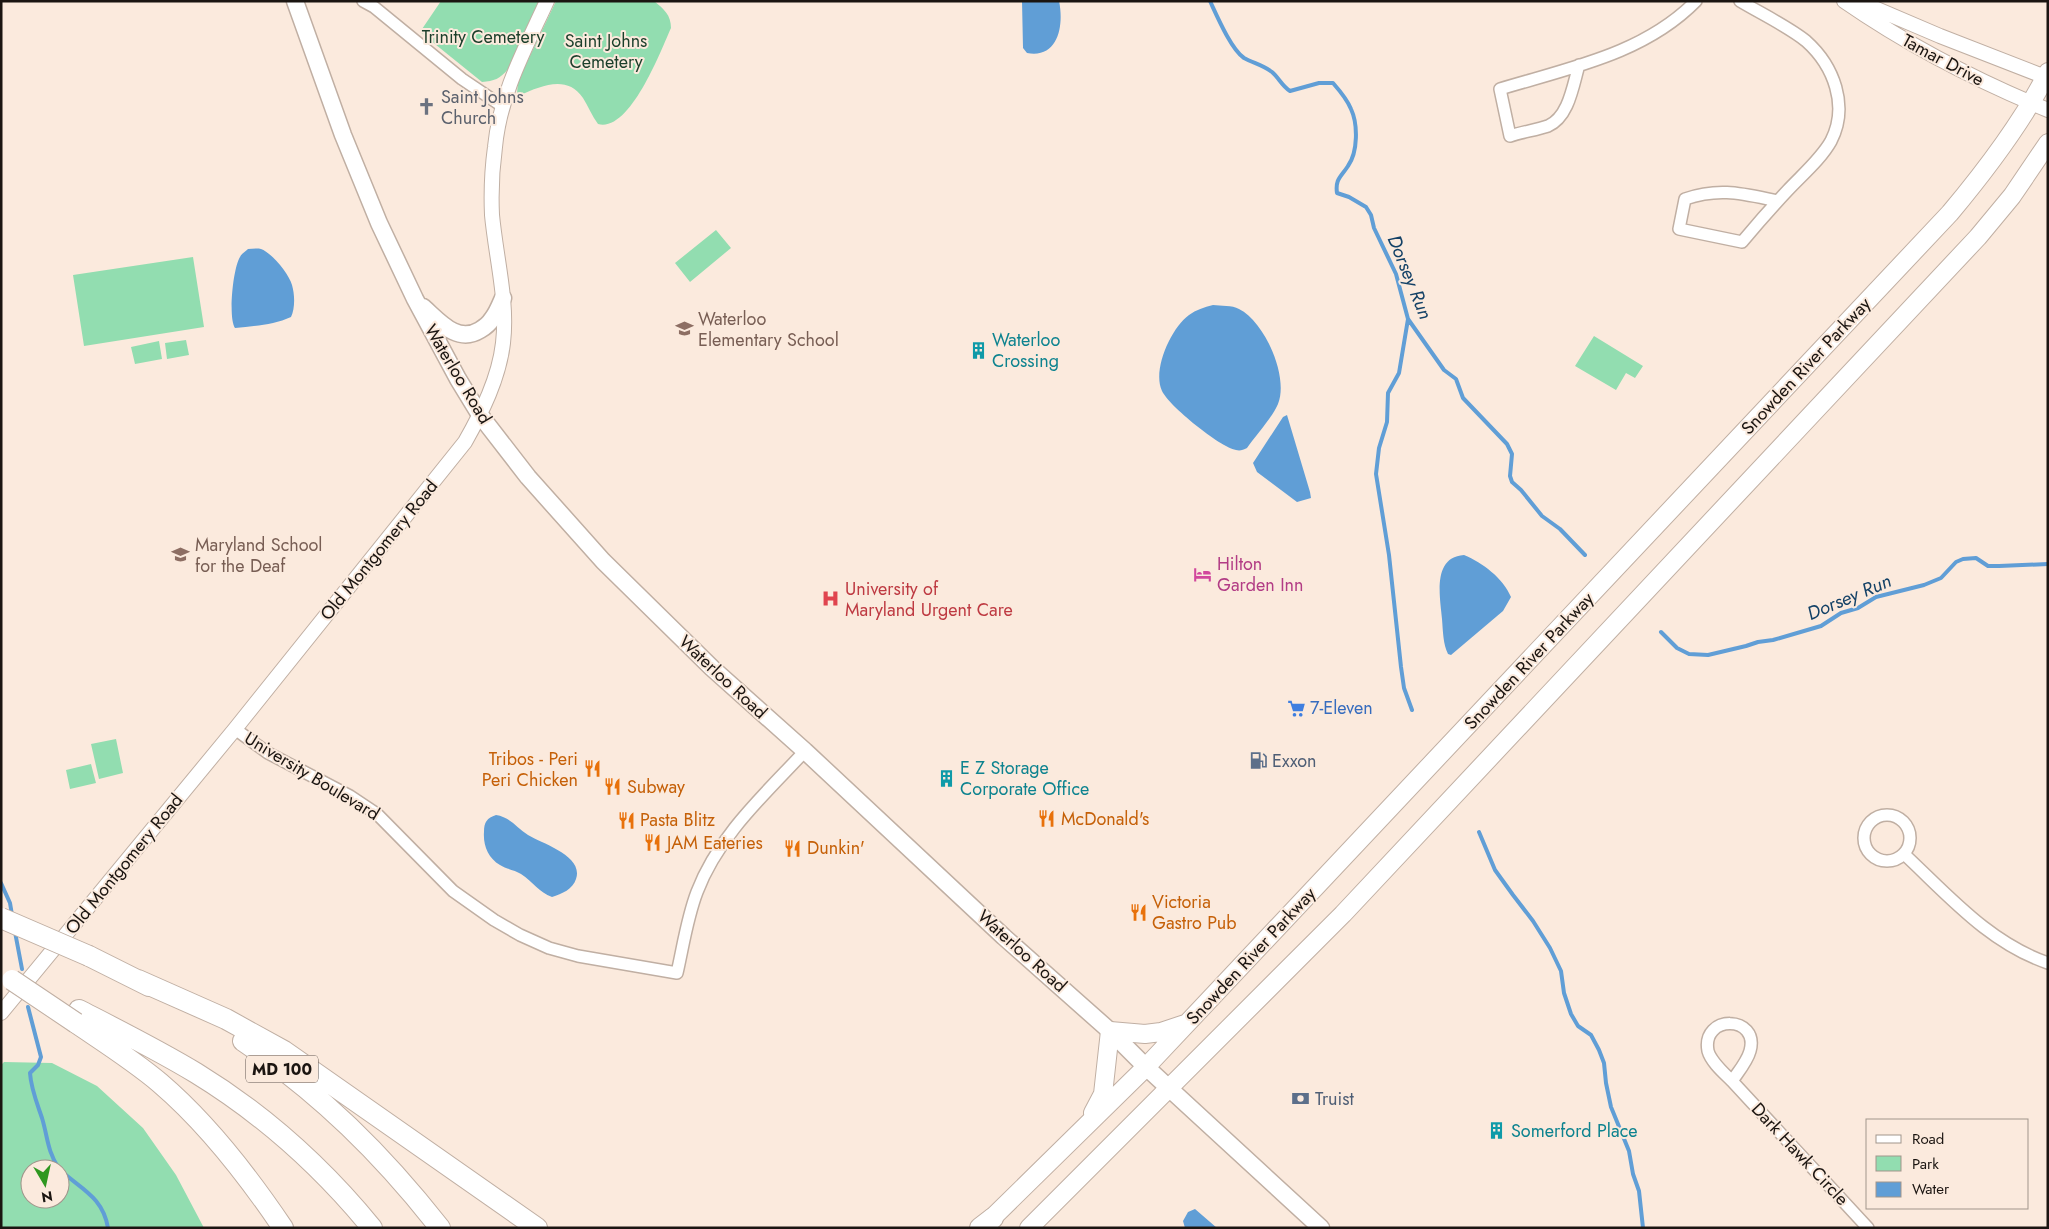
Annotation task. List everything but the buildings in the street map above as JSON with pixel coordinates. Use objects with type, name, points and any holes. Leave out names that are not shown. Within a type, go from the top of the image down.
[{"type":"highway","name":"MD 100","points":[[1,918],[89,956],[138,980],[222,1028],[277,1065],[325,1103],[372,1148],[440,1228]]},
{"type":"highway","points":[[6,978],[78,1017],[160,1082],[196,1116],[234,1160],[283,1228]]},
{"type":"highway","points":[[138,980],[226,1019],[284,1051],[537,1228]]},
{"type":"highway","name":"MD 100","points":[[78,1017],[148,1045],[197,1073],[247,1108],[290,1143],[334,1184],[372,1228]]},
{"type":"main road","name":"Waterloo Road","points":[[295,1],[379,223],[415,299],[458,379],[480,415],[528,476],[603,561],[712,668],[1110,1031],[1146,1067],[1321,1228]]},
{"type":"main road","name":"Snowden River Parkway","points":[[985,1224],[1146,1067],[1950,214],[1985,171],[2047,76]]},
{"type":"main road","name":"Snowden River Parkway","points":[[1029,1228],[1343,914],[1978,237],[2012,196],[2048,143]]},
{"type":"main road","points":[[415,299],[446,328],[462,335],[471,334],[485,327],[492,320],[503,298]]},
{"type":"main road","points":[[1087,1125],[1104,1094],[1110,1031],[1145,1034],[1162,1032],[1188,1023]]},
{"type":"street","points":[[363,1],[374,7],[462,79],[502,106]]},
{"type":"street","name":"Old Montgomery Road","points":[[1,1013],[235,729],[465,442],[480,415],[493,382],[503,346],[505,322],[492,214],[495,146],[502,106],[510,81],[547,1]]},
{"type":"street","points":[[1579,65],[1565,110],[1558,119],[1549,125],[1510,136],[1500,89],[1629,48],[1646,40],[1681,17],[1696,1]]},
{"type":"street","points":[[1740,1],[1804,39],[1819,53],[1828,65],[1834,80],[1838,98],[1836,127],[1824,151],[1742,242],[1679,229],[1685,199],[1699,194],[1731,191],[1778,201]]},
{"type":"street","name":"Tamar Drive","points":[[1844,1],[1928,54],[1979,81],[2048,110]]},
{"type":"street","name":"Tamar Drive","points":[[1858,1],[1940,36],[2047,76]]},
{"type":"street","name":"University Boulevard","points":[[235,729],[268,753],[350,796],[378,814],[453,891],[494,920],[549,948],[578,956],[677,974],[690,911],[696,892],[723,842],[805,751]]},
{"type":"street","points":[[1884,815],[1894,816],[1903,821],[1908,829],[1910,838],[1904,854],[1890,861],[1880,860],[1873,856],[1866,846],[1864,837],[1867,827],[1873,820],[1884,815]]},
{"type":"street","points":[[1904,854],[1996,938],[2017,950],[2048,963]]},
{"type":"street","name":"Dark Hawk Circle","points":[[1732,1081],[1750,1051],[1750,1042],[1744,1027],[1735,1023],[1725,1023],[1717,1027],[1711,1034],[1708,1043],[1711,1058],[1732,1081],[1868,1228]]},
{"type":"green space","name":"Trinity Cemetery","points":[[441,1],[540,1],[508,69],[496,79],[482,82],[420,32]]},
{"type":"green space","name":"Saint Johns Cemetery","points":[[556,1],[654,1],[668,16],[671,28],[643,88],[622,116],[610,123],[598,124],[583,98],[569,86],[553,84],[536,88],[520,95],[517,94],[518,81]]},
{"type":"green space","points":[[716,230],[731,248],[690,282],[675,263]]},
{"type":"green space","points":[[193,257],[204,327],[84,346],[73,275]]},
{"type":"green space","points":[[1594,336],[1643,366],[1635,378],[1626,373],[1616,390],[1575,366]]},
{"type":"green space","points":[[186,340],[189,355],[167,359],[165,343]]},
{"type":"green space","points":[[159,341],[162,359],[135,364],[131,347]]},
{"type":"green space","points":[[116,739],[123,773],[99,779],[91,744]]},
{"type":"green space","points":[[91,764],[96,783],[70,789],[66,770]]},
{"type":"green space","points":[[4,1062],[52,1063],[97,1086],[143,1128],[176,1175],[204,1228],[1,1228],[1,1065]]},
{"type":"water","points":[[1022,1],[1059,1],[1060,29],[1053,45],[1046,51],[1027,53],[1023,48]]},
{"type":"water","points":[[248,249],[265,251],[275,259],[287,275],[292,285],[294,297],[291,317],[257,326],[235,328],[232,314],[233,282],[237,263],[242,254]]},
{"type":"water","points":[[1213,305],[1230,306],[1239,309],[1258,326],[1272,351],[1280,380],[1281,393],[1278,404],[1268,421],[1247,448],[1242,450],[1236,450],[1219,442],[1196,425],[1167,398],[1162,391],[1160,382],[1161,361],[1176,329],[1192,313]]},
{"type":"water","points":[[1287,415],[1311,498],[1297,502],[1257,472],[1253,463],[1283,417]]},
{"type":"water","points":[[1464,555],[1478,562],[1498,577],[1511,597],[1503,611],[1451,655],[1446,650],[1444,637],[1440,580],[1442,570],[1447,563],[1454,557]]},
{"type":"water","points":[[496,815],[505,818],[528,835],[568,857],[577,871],[575,883],[563,893],[552,897],[521,874],[502,866],[492,859],[485,846],[484,829],[488,819]]},
{"type":"water","points":[[1195,1209],[1217,1228],[1185,1228],[1183,1221],[1188,1212]]},
{"type":"waterway","name":"Dorsey Run","points":[[1210,1],[1229,40],[1244,58],[1272,72],[1290,91],[1319,83],[1333,83],[1345,98],[1355,122],[1356,138],[1354,153],[1338,181],[1337,193],[1349,197],[1366,207],[1371,215],[1374,228],[1396,274],[1408,319],[1444,370],[1456,379],[1463,398],[1507,444],[1512,454],[1510,476],[1512,482],[1542,516],[1560,529],[1585,555]]},
{"type":"waterway","points":[[1408,319],[1399,373],[1388,393],[1387,422],[1379,448],[1376,474],[1389,555],[1404,688],[1412,710]]},
{"type":"waterway","name":"Dorsey Run","points":[[1661,632],[1677,648],[1689,654],[1708,655],[1773,640],[1821,626],[1841,613],[1858,608],[1876,597],[1924,585],[1941,578],[1956,562],[1963,559],[1976,558],[1988,566],[2048,564]]},
{"type":"waterway","points":[[1479,832],[1495,870],[1533,921],[1550,948],[1561,971],[1564,993],[1571,1014],[1578,1026],[1591,1035],[1599,1050],[1604,1063],[1611,1107],[1629,1151],[1633,1174],[1639,1191],[1643,1228]]},
{"type":"waterway","points":[[1,883],[10,903],[12,915]]},
{"type":"waterway","points":[[15,932],[22,969]]},
{"type":"waterway","points":[[28,1007],[41,1057],[38,1065],[30,1073],[32,1085],[54,1159]]},
{"type":"waterway","points":[[70,1178],[96,1201],[105,1217],[108,1228]]},
{"type":"place","name":"Saint Johns Church","points":[[427,107]]},
{"type":"place","name":"Waterloo Elementary School","points":[[684,329]]},
{"type":"place","name":"Waterloo Crossing","points":[[978,350]]},
{"type":"place","name":"Maryland School for the Deaf","points":[[181,555]]},
{"type":"place","name":"Hilton Garden Inn","points":[[1203,574]]},
{"type":"place","name":"University of Maryland Urgent Care","points":[[831,599]]},
{"type":"place","name":"7-Eleven","points":[[1296,708]]},
{"type":"place","name":"Exxon","points":[[1258,761]]},
{"type":"place","name":"Tribos - Peri Peri Chicken","points":[[592,769]]},
{"type":"place","name":"E Z Storage Corporate Office","points":[[946,778]]},
{"type":"place","name":"Subway","points":[[613,787]]},
{"type":"place","name":"McDonald's","points":[[1047,819]]},
{"type":"place","name":"Pasta Blitz","points":[[626,820]]},
{"type":"place","name":"JAM Eateries","points":[[653,843]]},
{"type":"place","name":"Dunkin'","points":[[793,848]]},
{"type":"place","name":"Victoria Gastro Pub","points":[[1138,912]]},
{"type":"place","name":"Truist","points":[[1301,1099]]},
{"type":"place","name":"Somerford Place","points":[[1497,1131]]}]
